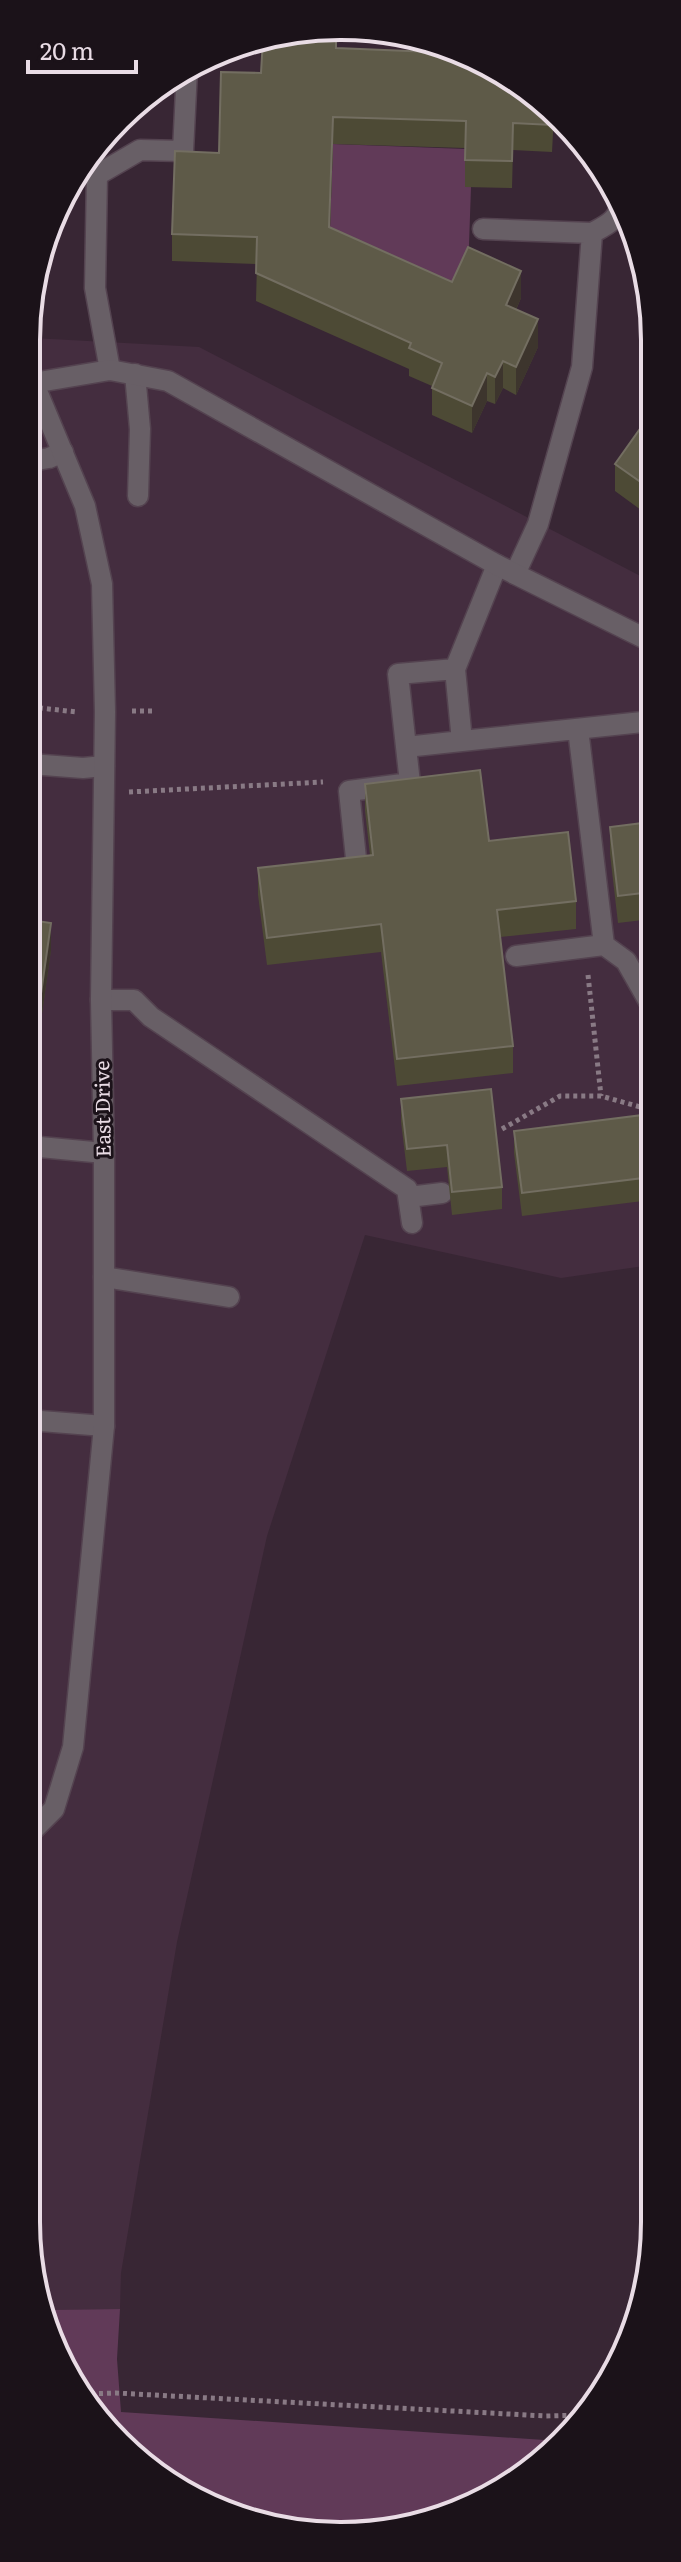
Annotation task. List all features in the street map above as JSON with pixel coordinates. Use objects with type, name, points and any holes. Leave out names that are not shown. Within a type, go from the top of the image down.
[{"type":"street","points":[[110,370],[95,288],[97,175],[140,150],[183,151],[186,82]]},
{"type":"street","points":[[483,229],[592,233],[612,223],[615,218]]},
{"type":"street","points":[[462,741],[455,669],[506,569],[538,524],[582,367],[592,233]]},
{"type":"street","points":[[40,380],[110,370],[168,381],[506,569],[641,636]]},
{"type":"street","points":[[135,374],[140,429],[138,496]]},
{"type":"street","name":"East Drive","points":[[40,399],[85,506],[102,584],[105,712],[101,1000],[104,1426],[73,1747],[54,1809],[40,1823]]},
{"type":"street","points":[[40,458],[63,452]]},
{"type":"street","points":[[357,868],[349,791],[410,783],[398,674],[455,669]]},
{"type":"street","points":[[406,747],[641,722]]},
{"type":"street","points":[[578,729],[594,946]]},
{"type":"street","points":[[40,765],[83,768],[104,766]]},
{"type":"street","points":[[516,956],[594,946],[626,961],[641,987]]},
{"type":"street","points":[[101,1000],[134,1000],[151,1017],[407,1189],[412,1223]]},
{"type":"street","points":[[40,1147],[104,1153]]},
{"type":"street","points":[[409,1197],[442,1193]]},
{"type":"street","points":[[104,1277],[229,1297]]},
{"type":"street","points":[[40,1421],[104,1426]]},
{"type":"path","points":[[40,708],[72,713],[105,712]]},
{"type":"path","points":[[124,792],[340,781],[349,791]]},
{"type":"path","points":[[594,946],[601,1096]]},
{"type":"path","points":[[502,1129],[560,1096],[601,1096],[641,1107]]},
{"type":"path","points":[[95,2394],[570,2415]]},
{"type":"shaded area","points":[[333,144],[466,149],[465,186],[471,187],[468,274],[452,309],[329,254]]},
{"type":"shaded area","points":[[40,338],[199,347],[641,576],[641,1266],[561,1278],[365,1235],[267,1536],[177,1942],[121,2273],[120,2309],[53,2310],[43,2261],[40,2222]]},
{"type":"shaded area","points":[[120,2309],[117,2359],[121,2412],[546,2440],[491,2482],[418,2512],[340,2522],[263,2512],[190,2482],[128,2434],[80,2372],[53,2310]]},
{"type":"building","points":[[336,40],[336,48],[423,52],[491,80],[550,125],[513,123],[512,161],[465,160],[466,121],[333,117],[329,227],[452,282],[468,247],[521,271],[506,305],[538,319],[516,367],[503,361],[495,377],[487,373],[472,406],[432,388],[442,363],[409,348],[411,343],[256,273],[257,237],[172,234],[175,151],[219,153],[221,72],[261,73],[262,50],[301,43]]},
{"type":"building","points":[[641,427],[641,482],[615,464]]},
{"type":"building","points":[[480,770],[489,841],[568,832],[576,901],[497,910],[513,1046],[397,1059],[381,924],[267,938],[258,868],[373,855],[365,784]]},
{"type":"building","points":[[641,823],[641,893],[618,896],[610,827]]},
{"type":"building","points":[[40,921],[51,923],[40,1001]]},
{"type":"building","points":[[491,1089],[502,1187],[452,1192],[447,1145],[407,1149],[401,1099]]},
{"type":"building","points":[[641,1115],[641,1178],[522,1193],[514,1131]]}]
